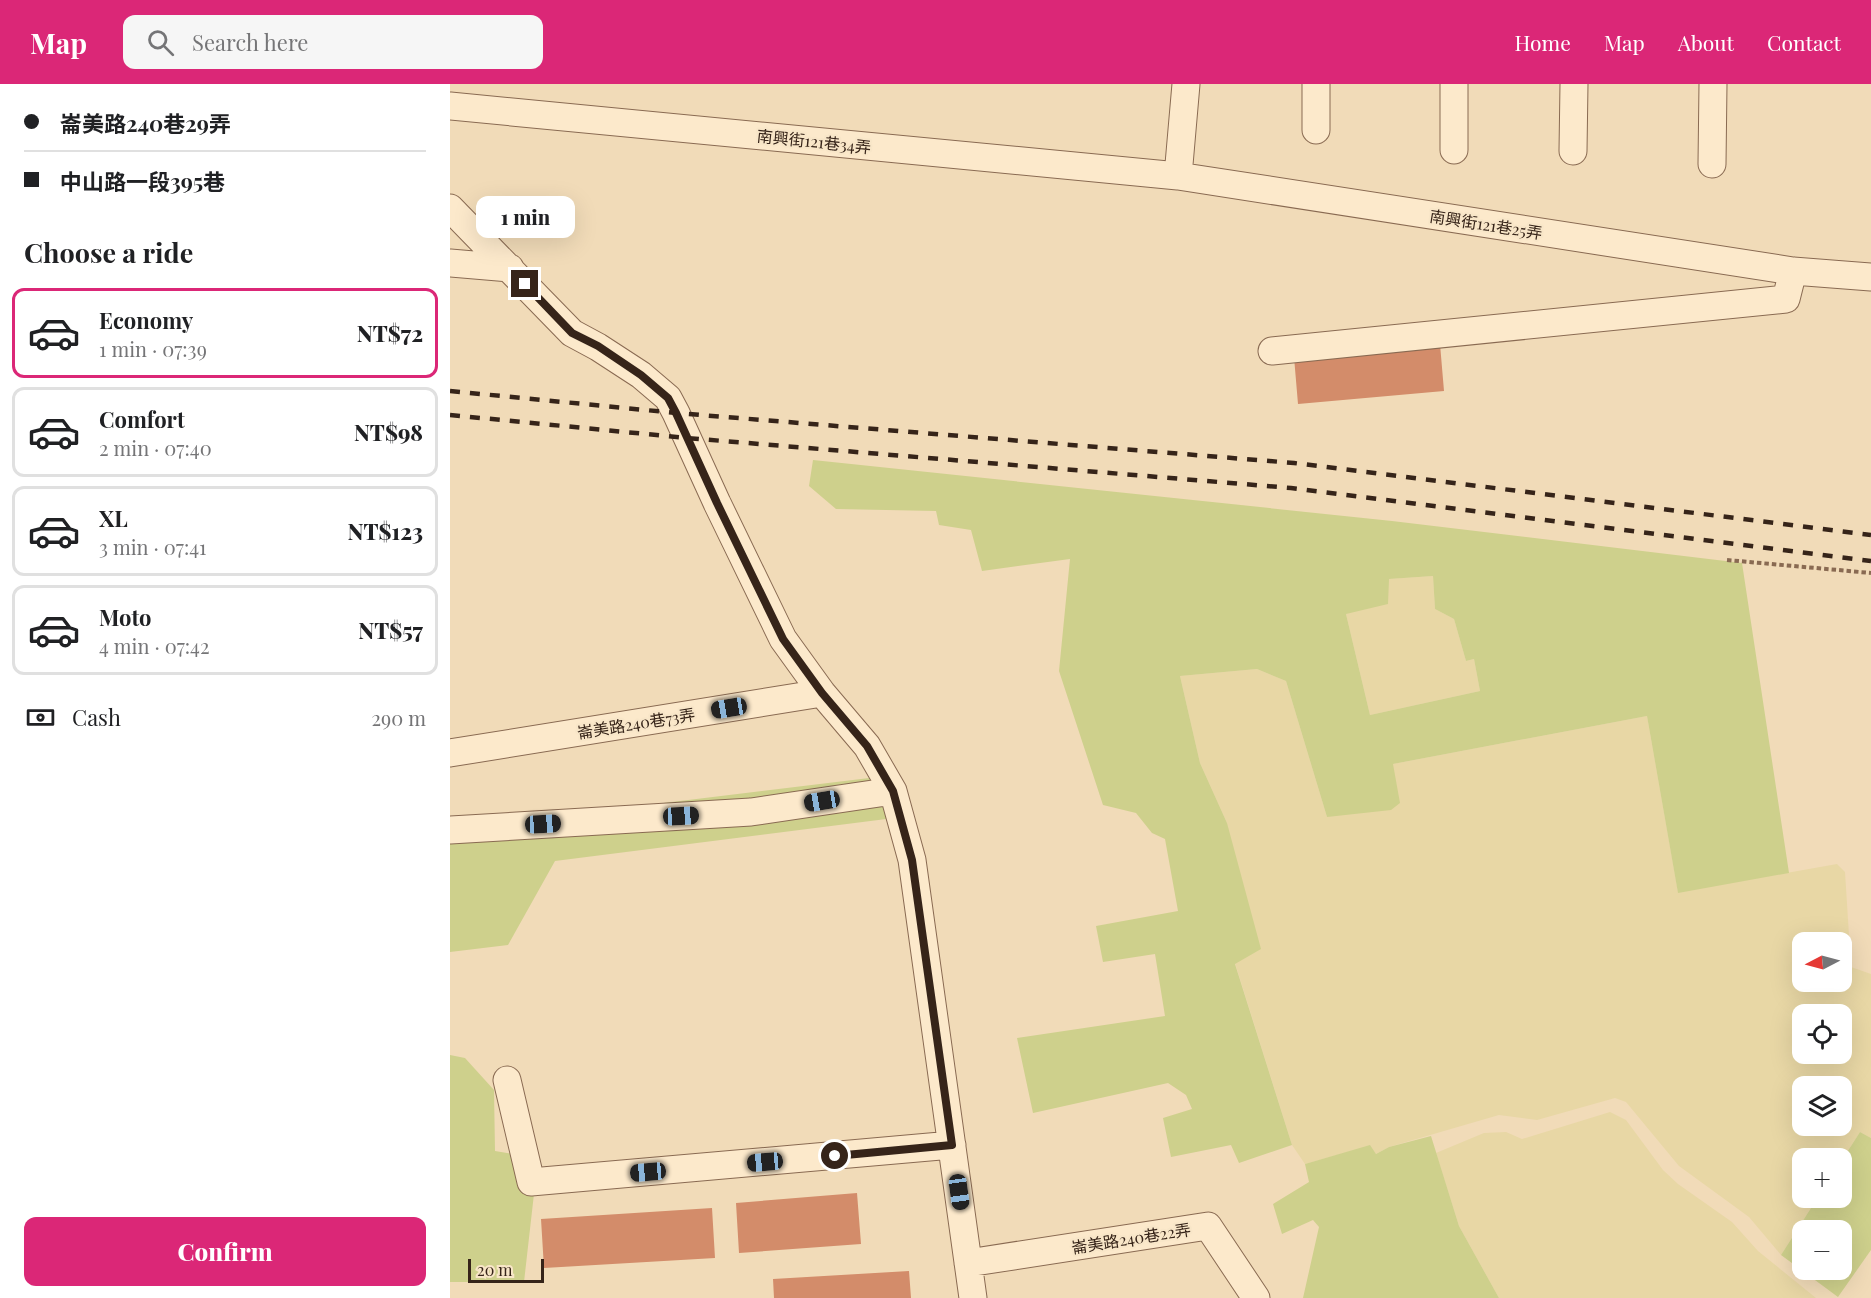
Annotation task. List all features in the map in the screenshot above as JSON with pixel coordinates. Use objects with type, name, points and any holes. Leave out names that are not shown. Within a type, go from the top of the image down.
[{"type":"street","points":[[1178,176],[1186,84]]},
{"type":"street","points":[[1316,84],[1316,130]]},
{"type":"street","points":[[1454,84],[1454,150]]},
{"type":"street","points":[[1573,151],[1574,84]]},
{"type":"street","points":[[1712,164],[1713,84]]},
{"type":"street","name":"南興街121巷34弄","points":[[450,106],[1178,176]]},
{"type":"street","name":"南興街121巷25弄","points":[[1178,176],[1793,271],[1871,277]]},
{"type":"street","points":[[450,208],[572,333],[598,346],[641,375],[668,398],[783,639],[822,693],[867,746],[893,791],[912,860],[973,1298]]},
{"type":"street","points":[[450,263],[510,268]]},
{"type":"street","points":[[1272,351],[1786,299],[1793,271]]},
{"type":"street","name":"崙美路240巷73弄","points":[[450,753],[822,693]]},
{"type":"street","points":[[450,830],[751,812],[893,791]]},
{"type":"street","points":[[507,1080],[531,1182],[952,1145]]},
{"type":"street","name":"崙美路240巷22弄","points":[[968,1263],[1208,1226],[1256,1298]]},
{"type":"path","points":[[1726,560],[1871,573]]},
{"type":"shaded area","points":[[1433,576],[1435,609],[1454,619],[1466,661],[1474,659],[1480,691],[1370,715],[1346,614],[1389,579]]},
{"type":"shaded area","points":[[1257,669],[1286,681],[1327,817],[1393,764],[1647,716],[1678,892],[1837,864],[1845,872],[1849,932],[1792,932],[1792,992],[1852,992],[1852,967],[1871,974],[1871,1138],[1860,1132],[1850,1148],[1792,1148],[1792,1208],[1811,1208],[1803,1220],[1792,1220],[1792,1238],[1781,1255],[1749,1217],[1679,1166],[1626,1102],[1615,1098],[1537,1120],[1499,1115],[1389,1147],[1376,1154],[1369,1146],[1305,1164],[1292,1145],[1235,963],[1227,823],[1200,763],[1180,676]]},
{"type":"shaded area","points":[[1610,1112],[1626,1120],[1663,1170],[1678,1184],[1732,1222],[1758,1251],[1816,1298],[1499,1298],[1459,1226],[1436,1153],[1484,1133],[1506,1132],[1522,1139]]},
{"type":"green space","points":[[813,460],[1392,521],[1742,563],[1789,873],[1678,893],[1647,716],[1393,764],[1400,803],[1391,810],[1327,817],[1286,681],[1257,669],[1180,676],[1200,763],[1227,823],[1261,949],[1235,964],[1292,1145],[1239,1163],[1231,1145],[1171,1157],[1163,1118],[1192,1109],[1186,1095],[1168,1083],[1033,1113],[1017,1038],[1165,1016],[1155,954],[1103,962],[1096,926],[1178,911],[1165,839],[1152,833],[1136,813],[1103,805],[1059,671],[1070,559],[982,571],[971,530],[939,525],[936,511],[836,509],[809,486]],"holes":[[[1433,576],[1435,609],[1454,619],[1466,661],[1474,659],[1480,691],[1370,715],[1346,614],[1388,604],[1389,579]]]},
{"type":"green space","points":[[894,775],[902,817],[555,861],[508,945],[450,952],[450,829]]},
{"type":"green space","points":[[450,1055],[465,1058],[494,1090],[495,1151],[526,1156],[535,1185],[524,1282],[450,1282]]},
{"type":"green space","points":[[1860,1132],[1871,1138],[1871,1250],[1852,1277],[1852,1220],[1803,1220],[1811,1208],[1852,1208],[1852,1148],[1850,1148]]},
{"type":"green space","points":[[1431,1136],[1459,1226],[1499,1298],[1303,1298],[1319,1227],[1313,1220],[1282,1234],[1273,1204],[1309,1182],[1305,1164],[1370,1145],[1376,1154],[1389,1147]]},
{"type":"green space","points":[[1792,1238],[1792,1263],[1781,1255]]},
{"type":"green space","points":[[1815,1280],[1850,1280],[1838,1297]]},
{"type":"building","points":[[1440,344],[1444,391],[1298,404],[1294,357]]},
{"type":"building","points":[[857,1193],[861,1244],[739,1253],[736,1203]]},
{"type":"building","points":[[712,1208],[715,1258],[544,1268],[541,1219]]},
{"type":"building","points":[[909,1271],[911,1298],[774,1298],[773,1279]]},
{"type":"railway","points":[[450,391],[676,413],[1294,463],[1871,535]]},
{"type":"railway","points":[[450,415],[687,438],[1291,488],[1871,561]]},
{"type":"route","points":[[525,284],[572,333],[598,346],[641,375],[668,398],[783,639],[822,693],[867,746],[893,791],[912,860],[952,1145],[835,1156]]}]
